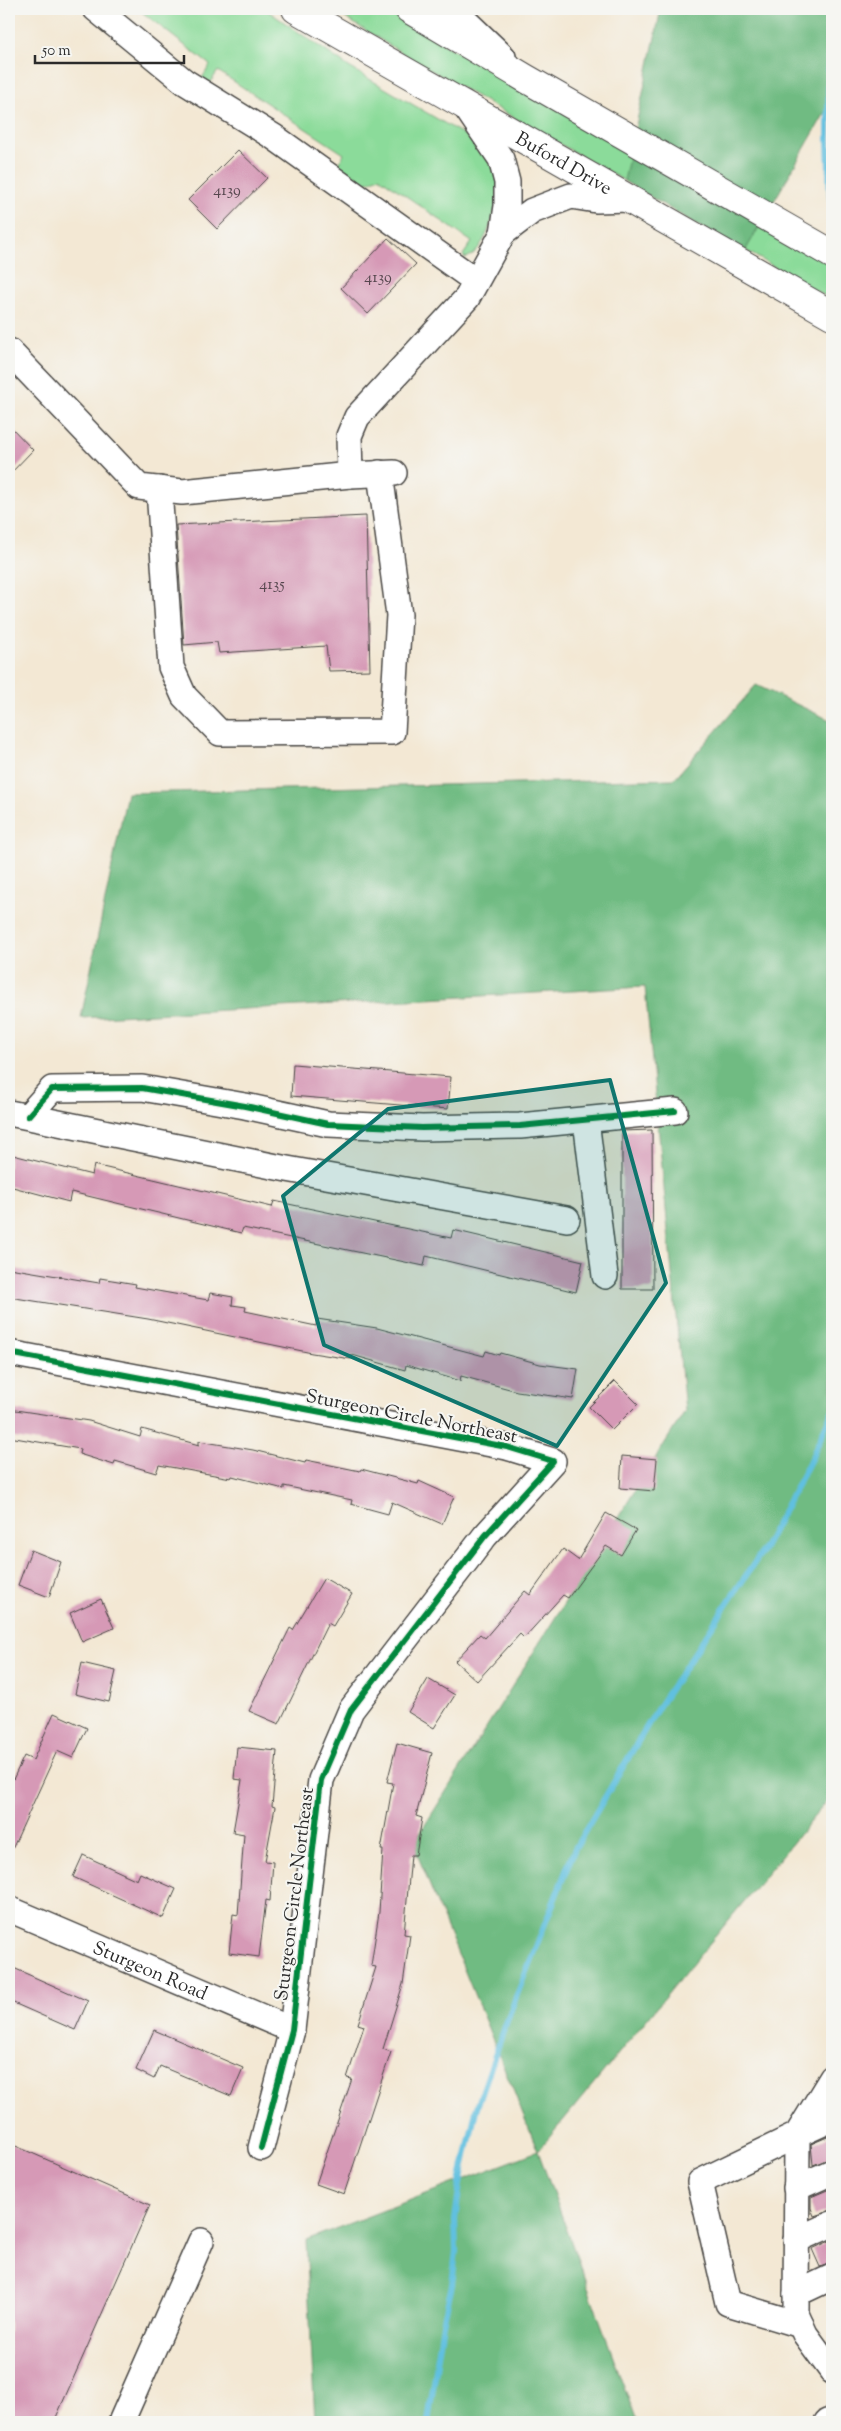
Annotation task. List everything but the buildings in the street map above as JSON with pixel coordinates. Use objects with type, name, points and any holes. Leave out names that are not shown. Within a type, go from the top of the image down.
[{"type":"highway","name":"Buford Drive","points":[[296,9],[357,46],[410,72],[629,200],[832,315]]},
{"type":"highway","points":[[409,9],[525,78],[832,254]]},
{"type":"street","points":[[96,9],[186,82],[274,137],[476,281]]},
{"type":"street","points":[[455,9],[525,78]]},
{"type":"street","points":[[350,475],[349,436],[357,417],[467,298],[503,232],[507,206],[507,182],[501,159],[463,103]]},
{"type":"street","points":[[503,232],[532,211],[571,196],[596,200],[629,200]]},
{"type":"street","points":[[9,352],[139,486],[182,492],[387,473],[399,614],[392,732],[220,733],[184,696],[171,667],[159,489]]},
{"type":"street","points":[[18,1114],[52,1089],[142,1088],[245,1106],[328,1124],[422,1128],[520,1126],[675,1110]]},
{"type":"street","points":[[18,1114],[287,1169],[567,1219]]},
{"type":"street","points":[[586,1120],[605,1276]]},
{"type":"street","name":"Sturgeon Circle Northeast","points":[[9,1353],[507,1447],[553,1461],[485,1536],[351,1710],[321,1780],[292,2030],[261,2148]]},
{"type":"street","name":"Sturgeon Road","points":[[9,1909],[292,2030]]},
{"type":"street","points":[[827,2364],[804,2334],[796,2314],[796,2188],[797,2135],[832,2078]]},
{"type":"street","points":[[800,2325],[728,2303],[700,2182],[832,2119]]},
{"type":"street","points":[[796,2188],[832,2172]]},
{"type":"street","points":[[796,2240],[832,2224]]},
{"type":"street","points":[[121,2422],[201,2241]]},
{"type":"street","points":[[796,2294],[832,2277]]},
{"type":"street","points":[[827,2422],[832,2420]]},
{"type":"highlighted area","points":[[610,1080],[666,1283],[557,1446],[324,1345],[283,1196],[388,1109]]},
{"type":"green space","points":[[138,9],[265,9],[349,67],[468,137],[487,157],[494,169],[498,182],[494,213],[490,226],[479,247],[472,255],[465,258],[463,255],[472,242],[379,177],[364,184],[338,173],[336,169],[344,154],[218,71],[209,84],[201,80],[210,65]]},
{"type":"green space","points":[[331,9],[385,9],[832,266],[832,300],[415,61]]},
{"type":"green space","points":[[661,9],[832,9],[832,101],[744,253],[624,181]]},
{"type":"green space","points":[[756,685],[832,721],[832,1795],[538,2151],[413,1844],[685,1411],[645,987],[81,1018],[127,793],[674,779]]},
{"type":"green space","points":[[538,2151],[637,2422],[315,2422],[306,2240]]},
{"type":"waterway","points":[[830,198],[828,139],[829,45],[832,29]]},
{"type":"waterway","points":[[428,2422],[443,2323],[452,2285],[456,2251],[455,2220],[460,2183],[476,2110],[509,2015],[575,1848],[659,1706],[763,1550],[812,1457],[832,1412]]},
{"type":"cycle path","points":[[28,1116],[52,1089],[142,1088],[245,1106],[328,1124],[422,1128],[520,1126],[675,1111]]},
{"type":"cycle path","points":[[9,1353],[507,1447],[553,1461],[485,1536],[351,1710],[321,1780],[292,2030],[261,2148]]}]
